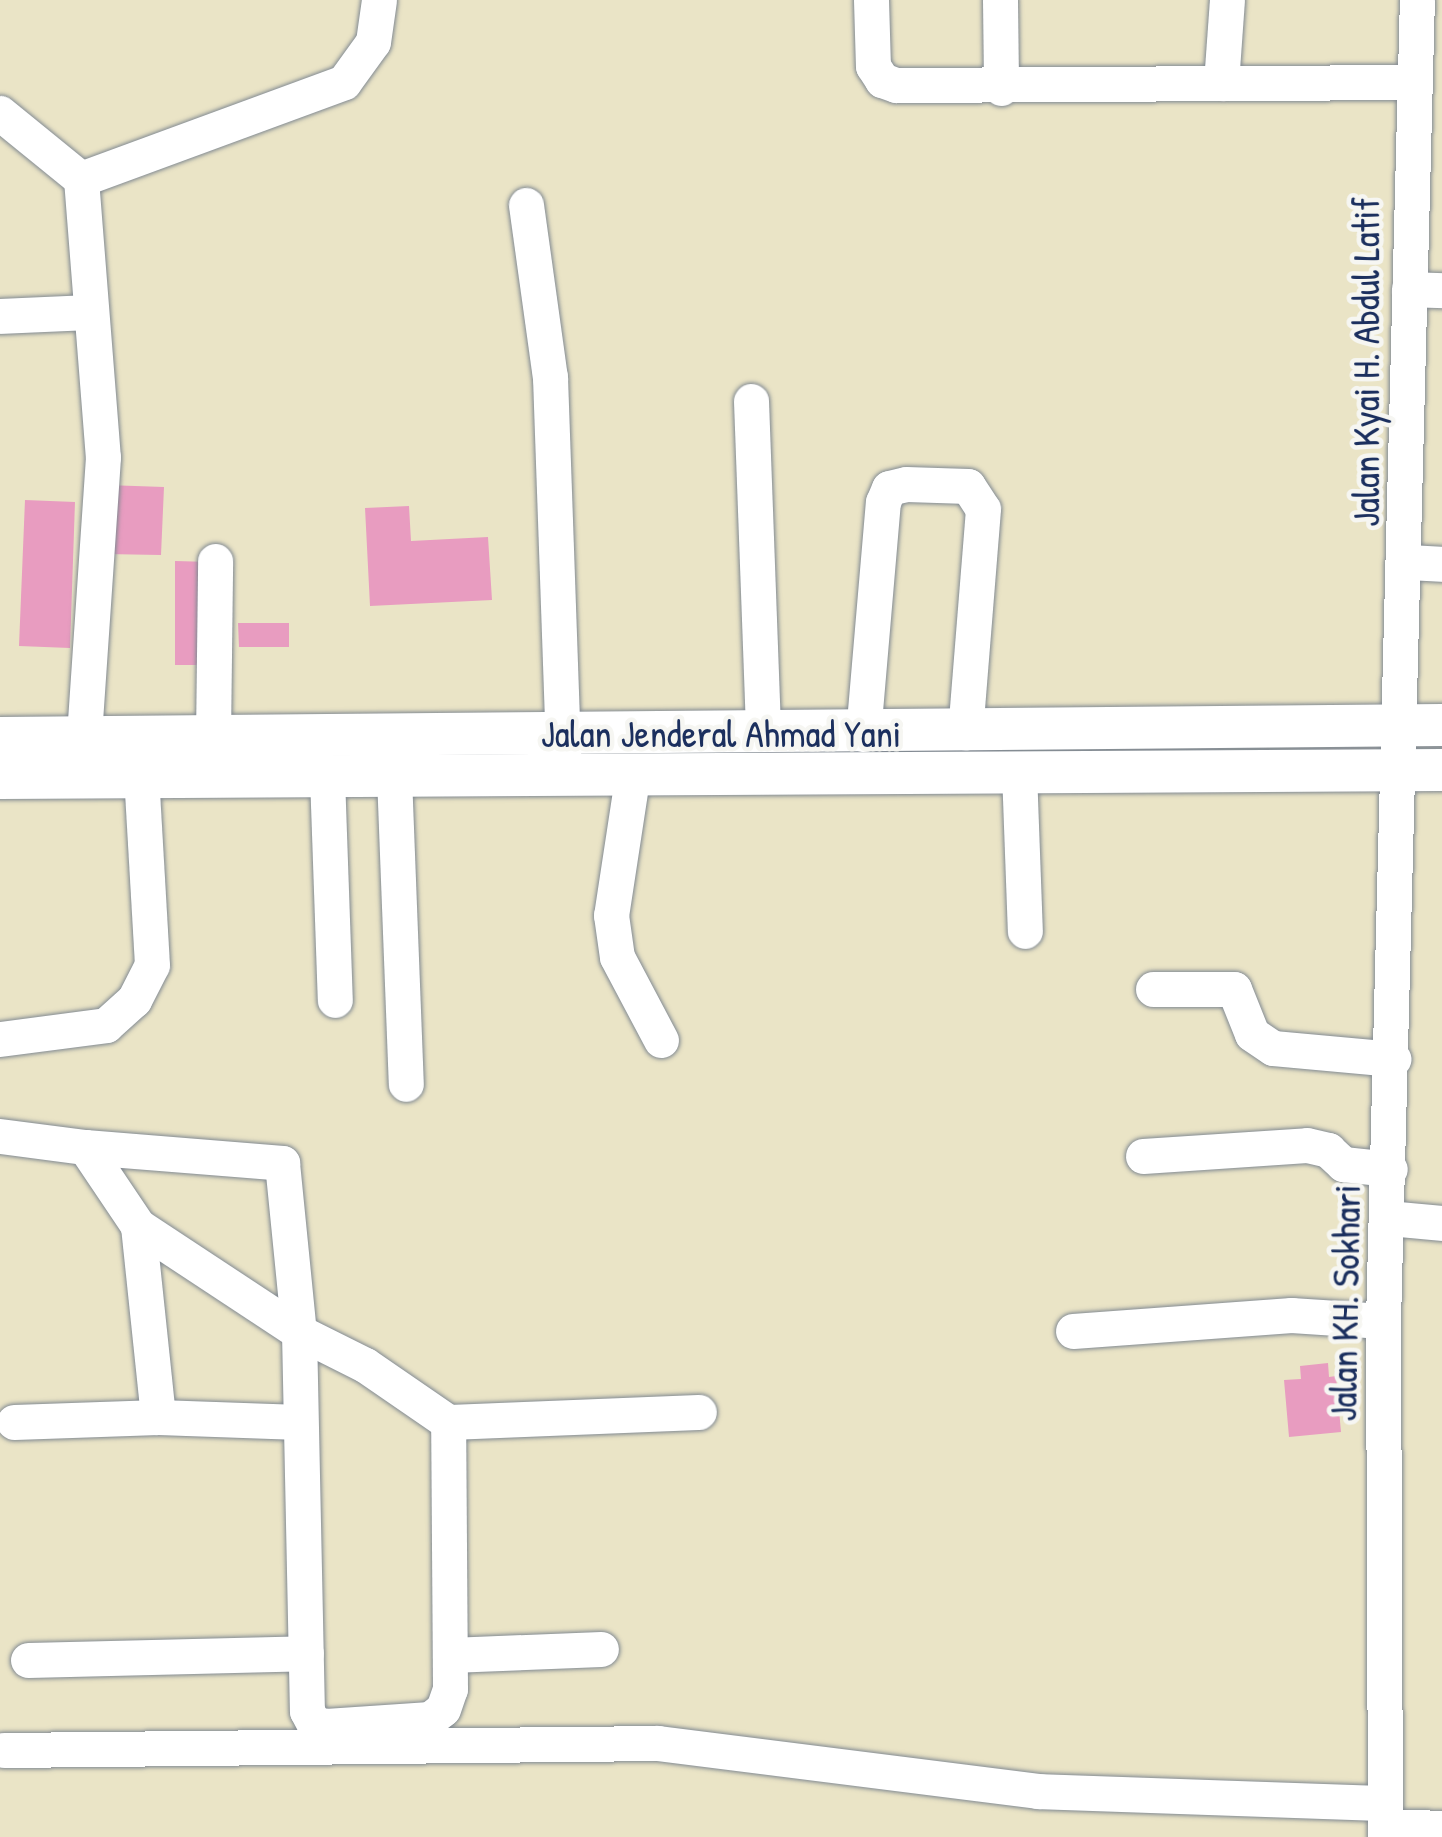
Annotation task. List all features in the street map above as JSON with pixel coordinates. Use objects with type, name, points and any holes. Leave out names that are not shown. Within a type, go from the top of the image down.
[{"type":"main road","name":"Jalan Jenderal Ahmad Yani","points":[[0,778],[394,776],[763,734],[1422,725]]},
{"type":"main road","name":"Jalan Jenderal Ahmad Yani","points":[[0,738],[213,737],[563,754],[633,772],[1422,770]]},
{"type":"street","points":[[81,179],[344,82],[373,42],[380,0]]},
{"type":"street","points":[[872,0],[873,66],[882,80],[1001,88],[1411,82]]},
{"type":"street","points":[[1000,0],[1001,88]]},
{"type":"street","points":[[1221,83],[1227,0]]},
{"type":"street","name":"Jalan Kyai H. Abdul Latif","points":[[1417,0],[1411,82],[1425,290],[1422,770]]},
{"type":"street","points":[[0,113],[81,179],[103,456],[84,738]]},
{"type":"street","points":[[526,205],[550,377],[563,754]]},
{"type":"street","points":[[0,316],[89,312]]},
{"type":"street","points":[[751,401],[763,734]]},
{"type":"street","points":[[863,734],[883,502],[889,488],[906,484],[968,486],[983,509],[965,732]]},
{"type":"street","points":[[213,737],[216,561]]},
{"type":"street","name":"Jalan KH. Sokhari","points":[[1385,1822],[1383,1322],[1393,1059],[1422,770]]},
{"type":"street","points":[[1018,771],[1025,931]]},
{"type":"street","points":[[633,772],[611,915],[617,957],[661,1040]]},
{"type":"street","points":[[327,776],[335,1000]]},
{"type":"street","points":[[394,776],[406,1084]]},
{"type":"street","points":[[0,1038],[106,1026],[134,1000],[152,965],[141,777]]},
{"type":"street","points":[[1153,988],[1234,989],[1244,1022],[1261,1045],[1393,1059]]},
{"type":"street","points":[[0,1136],[282,1163],[299,1332],[307,1712],[314,1724],[430,1719],[442,1710],[450,1689],[448,1422]]},
{"type":"street","points":[[1142,1156],[1307,1145],[1328,1150],[1343,1164],[1390,1169]]},
{"type":"street","points":[[85,1147],[138,1226],[299,1332],[365,1364],[448,1422],[699,1412]]},
{"type":"street","points":[[1388,1218],[1442,1223]]},
{"type":"street","points":[[138,1226],[158,1417]]},
{"type":"street","points":[[1073,1331],[1290,1315],[1383,1322]]},
{"type":"street","points":[[14,1422],[158,1417],[300,1422]]},
{"type":"street","points":[[450,1655],[601,1650]]},
{"type":"street","points":[[28,1660],[306,1653]]},
{"type":"street","points":[[1,1755],[658,1743],[946,1776],[1038,1791],[1442,1828]]},
{"type":"building","points":[[106,485],[164,487],[161,555],[104,554]]},
{"type":"building","points":[[25,500],[75,502],[70,648],[19,646]]},
{"type":"building","points":[[409,506],[411,541],[488,537],[492,600],[370,606],[365,508]]},
{"type":"building","points":[[175,561],[211,562],[211,665],[175,665]]},
{"type":"building","points":[[238,623],[289,623],[289,647],[239,647]]},
{"type":"building","points":[[1328,1363],[1329,1377],[1336,1376],[1341,1432],[1289,1437],[1284,1380],[1301,1379],[1300,1366]]}]
